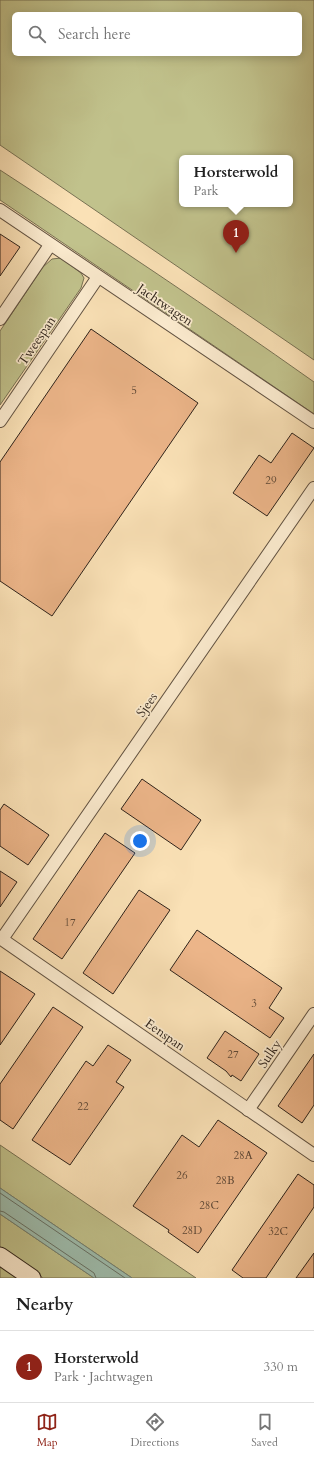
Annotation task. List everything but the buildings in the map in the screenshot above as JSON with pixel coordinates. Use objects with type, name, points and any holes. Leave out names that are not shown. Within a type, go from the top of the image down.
[{"type":"main road","points":[[0,1256],[32,1278]]},
{"type":"street","name":"Jachtwagen","points":[[0,210],[314,422]]},
{"type":"street","points":[[0,319],[50,245]]},
{"type":"street","name":"Tweespan","points":[[0,421],[98,277]]},
{"type":"street","name":"Sjees","points":[[1,938],[314,488]]},
{"type":"street","name":"Eenspan","points":[[1,938],[314,1155]]},
{"type":"street","name":"Sulky","points":[[248,1110],[314,1014]]},
{"type":"green space","points":[[0,0],[314,0],[314,360],[0,145]]},
{"type":"green space","points":[[0,170],[158,274],[314,382],[314,414],[0,200]]},
{"type":"green space","points":[[61,258],[81,273],[84,278],[81,288],[0,405],[0,331],[43,267],[52,259]]},
{"type":"green space","points":[[0,1145],[196,1278],[132,1278],[0,1188]]},
{"type":"green space","points":[[0,1214],[94,1278],[43,1278],[0,1249]]},
{"type":"green space","points":[[0,1265],[19,1278],[0,1278]]},
{"type":"water","points":[[0,1188],[132,1278],[94,1278],[0,1214]]},
{"type":"place","name":"Horsterwold","points":[[236,253]]}]
